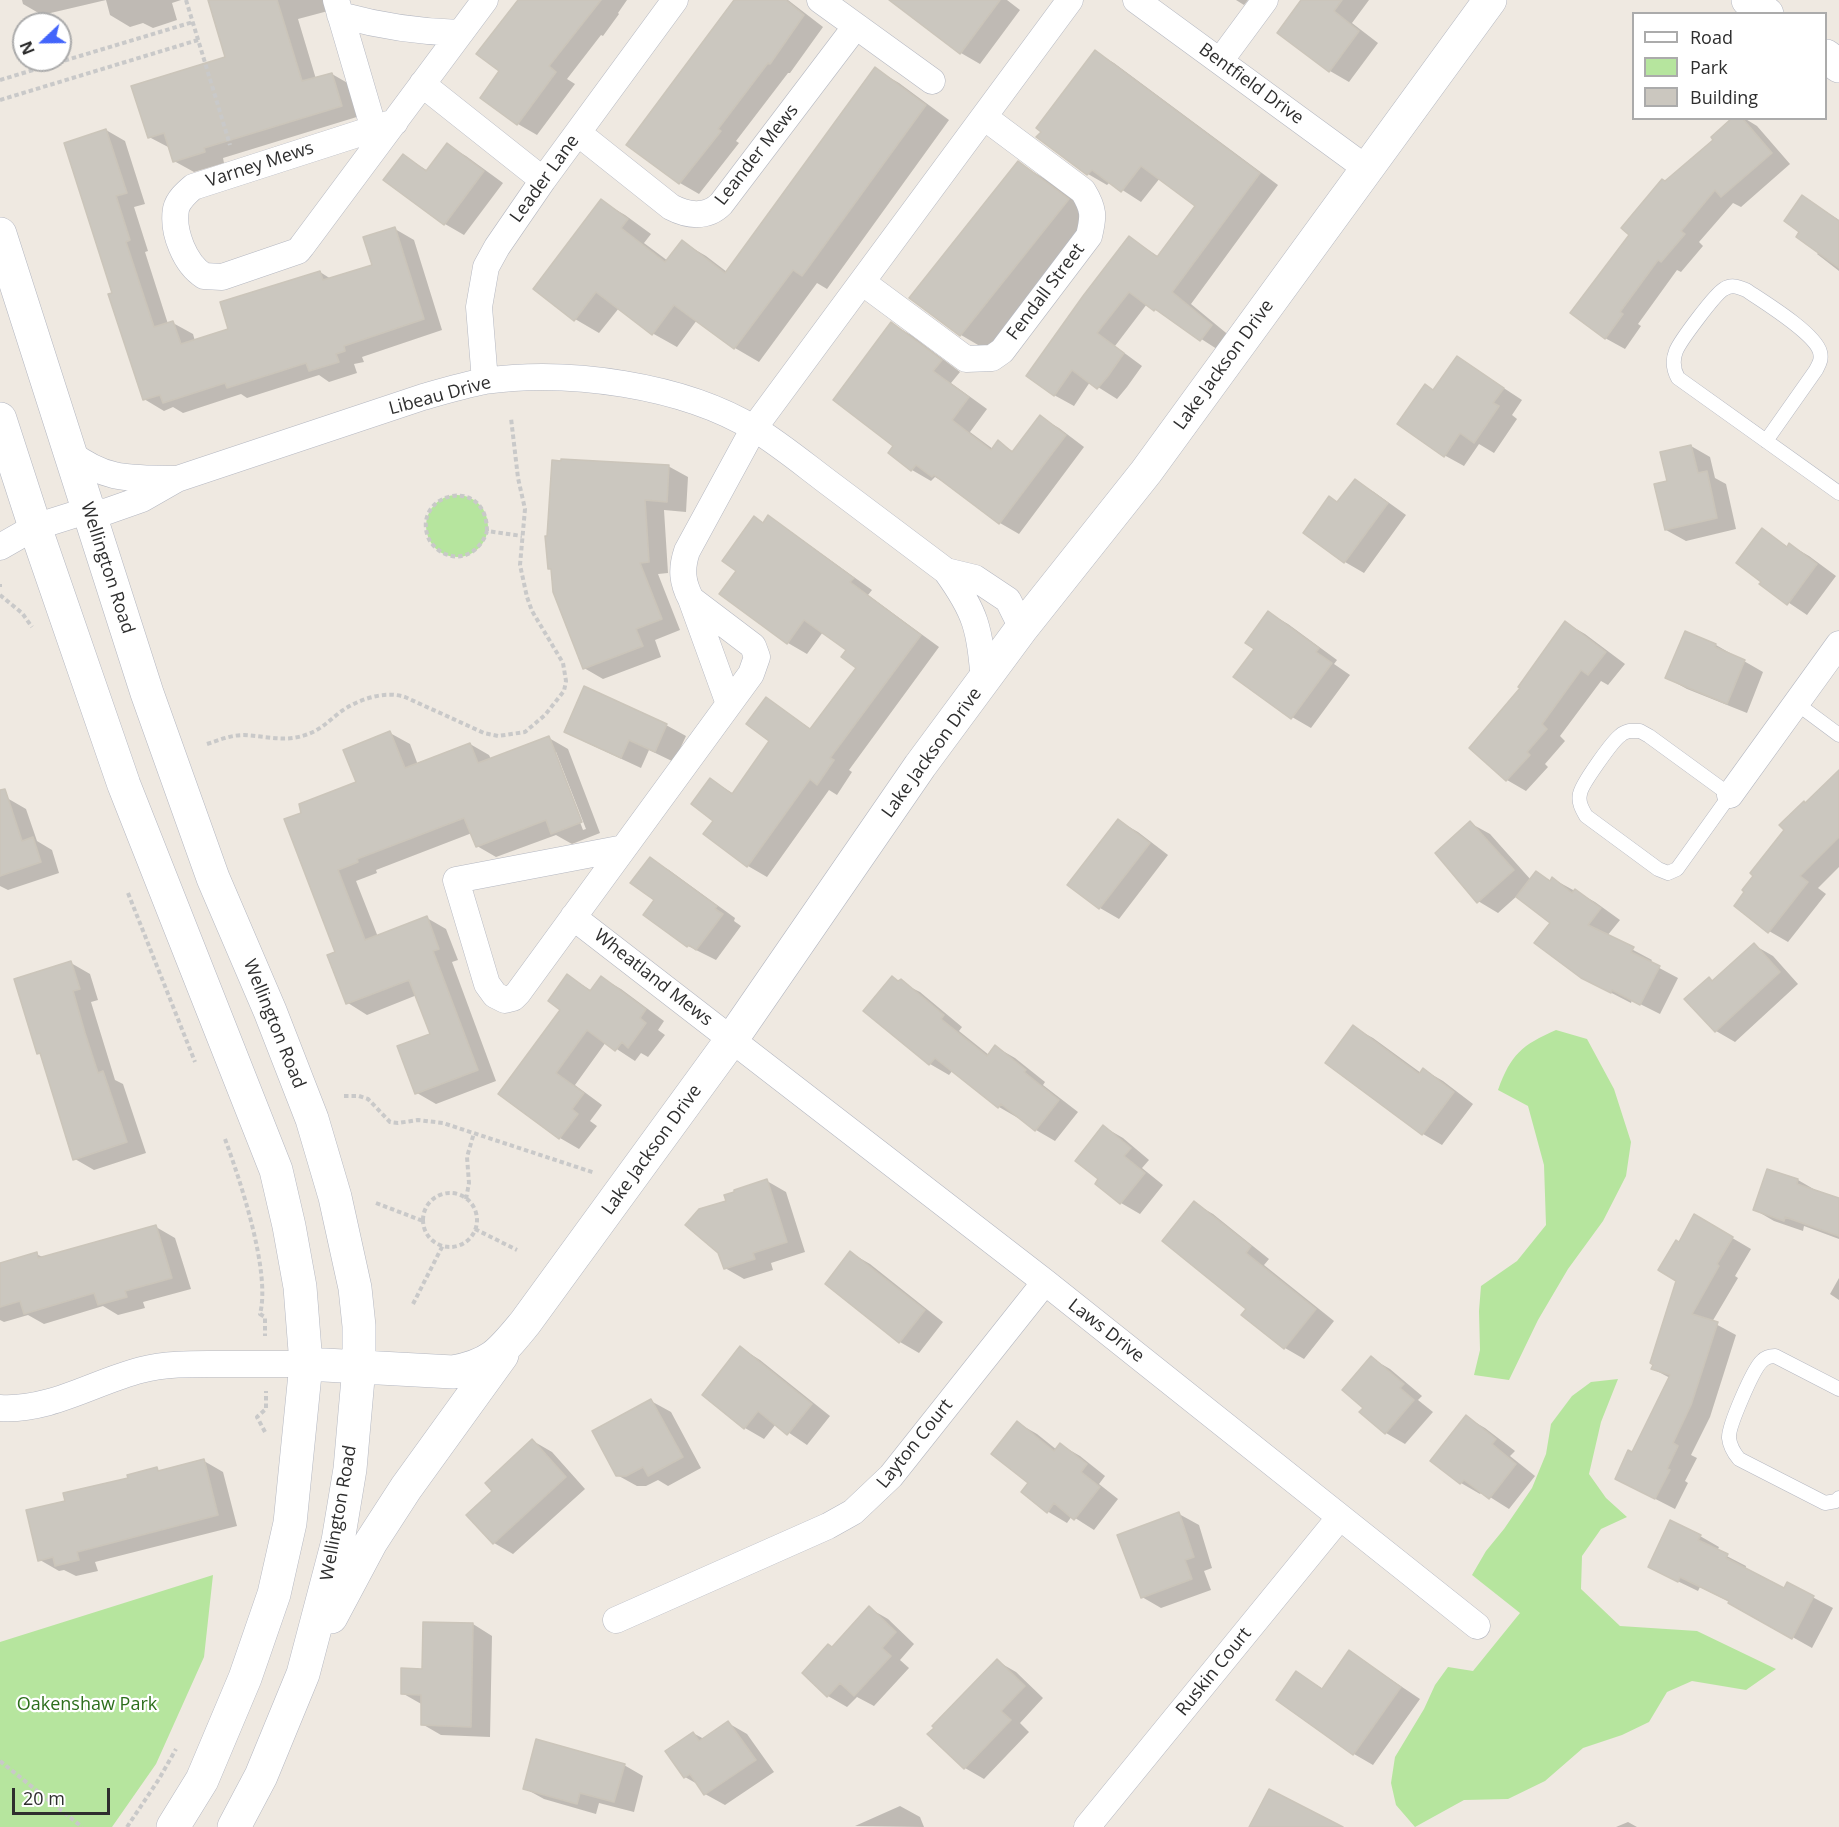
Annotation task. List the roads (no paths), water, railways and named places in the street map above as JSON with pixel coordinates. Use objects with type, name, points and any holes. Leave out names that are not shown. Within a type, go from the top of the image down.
[{"type":"main road","name":"Lake Jackson Drive","points":[[306,1364],[453,1372],[476,1367],[493,1358],[525,1323],[732,1039],[920,766],[1022,628],[1146,472],[1490,0]]},
{"type":"main road","points":[[1748,0],[1764,12]]},
{"type":"main road","points":[[1827,57],[1839,66]]},
{"type":"main road","name":"Wellington Road","points":[[0,234],[147,693],[213,878],[270,1011],[312,1119],[336,1197],[355,1288],[360,1326],[359,1367],[350,1469],[338,1541],[303,1674],[261,1776],[234,1827]]},
{"type":"main road","points":[[0,419],[124,785],[276,1170],[300,1287],[306,1364],[290,1523],[274,1594],[245,1678],[220,1740],[202,1780],[173,1827]]},
{"type":"main road","points":[[307,1661],[371,1542],[433,1449],[525,1323]]},
{"type":"street","name":"Varney Mews","points":[[382,131],[193,187],[181,199],[176,209],[178,231],[190,264],[204,276],[222,277],[298,250],[382,131],[422,84],[485,0]]},
{"type":"street","name":"Leader Lane","points":[[485,381],[479,307],[486,267],[496,247],[543,180],[675,0]]},
{"type":"street","points":[[820,0],[932,81]]},
{"type":"street","points":[[729,704],[686,590],[682,569],[687,551],[753,428],[1070,0]]},
{"type":"street","name":"Bentfield Drive","points":[[1136,0],[1367,169]]},
{"type":"street","points":[[1220,62],[1265,0]]},
{"type":"street","points":[[338,8],[381,25],[424,32],[460,33]]},
{"type":"street","points":[[338,8],[382,131]]},
{"type":"street","name":"Leander Mews","points":[[578,133],[671,207],[687,214],[716,210],[856,26]]},
{"type":"street","points":[[422,84],[543,180]]},
{"type":"street","name":"Fendall Street","points":[[862,282],[966,359],[992,358],[1002,351],[1089,236],[1093,219],[1092,204],[1083,191],[984,117]]},
{"type":"street","name":"Libeau Drive","points":[[35,527],[89,510],[105,512],[142,499],[177,479],[423,397],[485,381],[554,376],[616,382],[695,403],[753,428],[946,571],[966,599],[974,616],[980,640],[984,680]]},
{"type":"street","name":"Libeau Drive","points":[[70,453],[84,464],[105,474],[133,478],[177,479]]},
{"type":"street","points":[[0,526],[35,527]]},
{"type":"street","points":[[0,547],[35,527]]},
{"type":"street","name":"Libeau Drive","points":[[946,571],[975,579],[1008,600],[1022,628]]},
{"type":"street","points":[[624,848],[456,880],[488,984],[495,995],[505,1000],[518,993],[573,917],[624,848],[729,704],[756,663],[756,652],[749,641],[691,599]]},
{"type":"street","points":[[1730,795],[1839,644]]},
{"type":"street","name":"Wheatland Mews","points":[[573,917],[732,1039]]},
{"type":"street","name":"Laws Drive","points":[[732,1039],[1045,1282],[1477,1626]]},
{"type":"street","name":"Layton Court","points":[[616,1620],[828,1526],[853,1512],[891,1476],[1045,1282]]},
{"type":"street","points":[[0,1408],[30,1407],[51,1402],[140,1370],[161,1365],[306,1364]]},
{"type":"street","name":"Ruskin Court","points":[[1087,1827],[1340,1517]]},
{"type":"lane","points":[[1766,441],[1816,370],[1821,360],[1820,352],[1810,336],[1746,290],[1735,286],[1725,288],[1715,296],[1676,349],[1674,371],[1678,378],[1766,441],[1839,493]]},
{"type":"lane","points":[[1796,704],[1839,735]]},
{"type":"lane","points":[[1629,731],[1640,731],[1730,795],[1677,869],[1668,873],[1658,869],[1586,816],[1580,807],[1579,794],[1622,734],[1629,731]]},
{"type":"lane","points":[[1839,1389],[1775,1356],[1763,1359],[1756,1368],[1731,1424],[1728,1437],[1732,1450],[1739,1459],[1825,1503],[1836,1501],[1839,1498]]},
{"type":"park label","name":"Oakenshaw Park","points":[[87,1705]]}]
